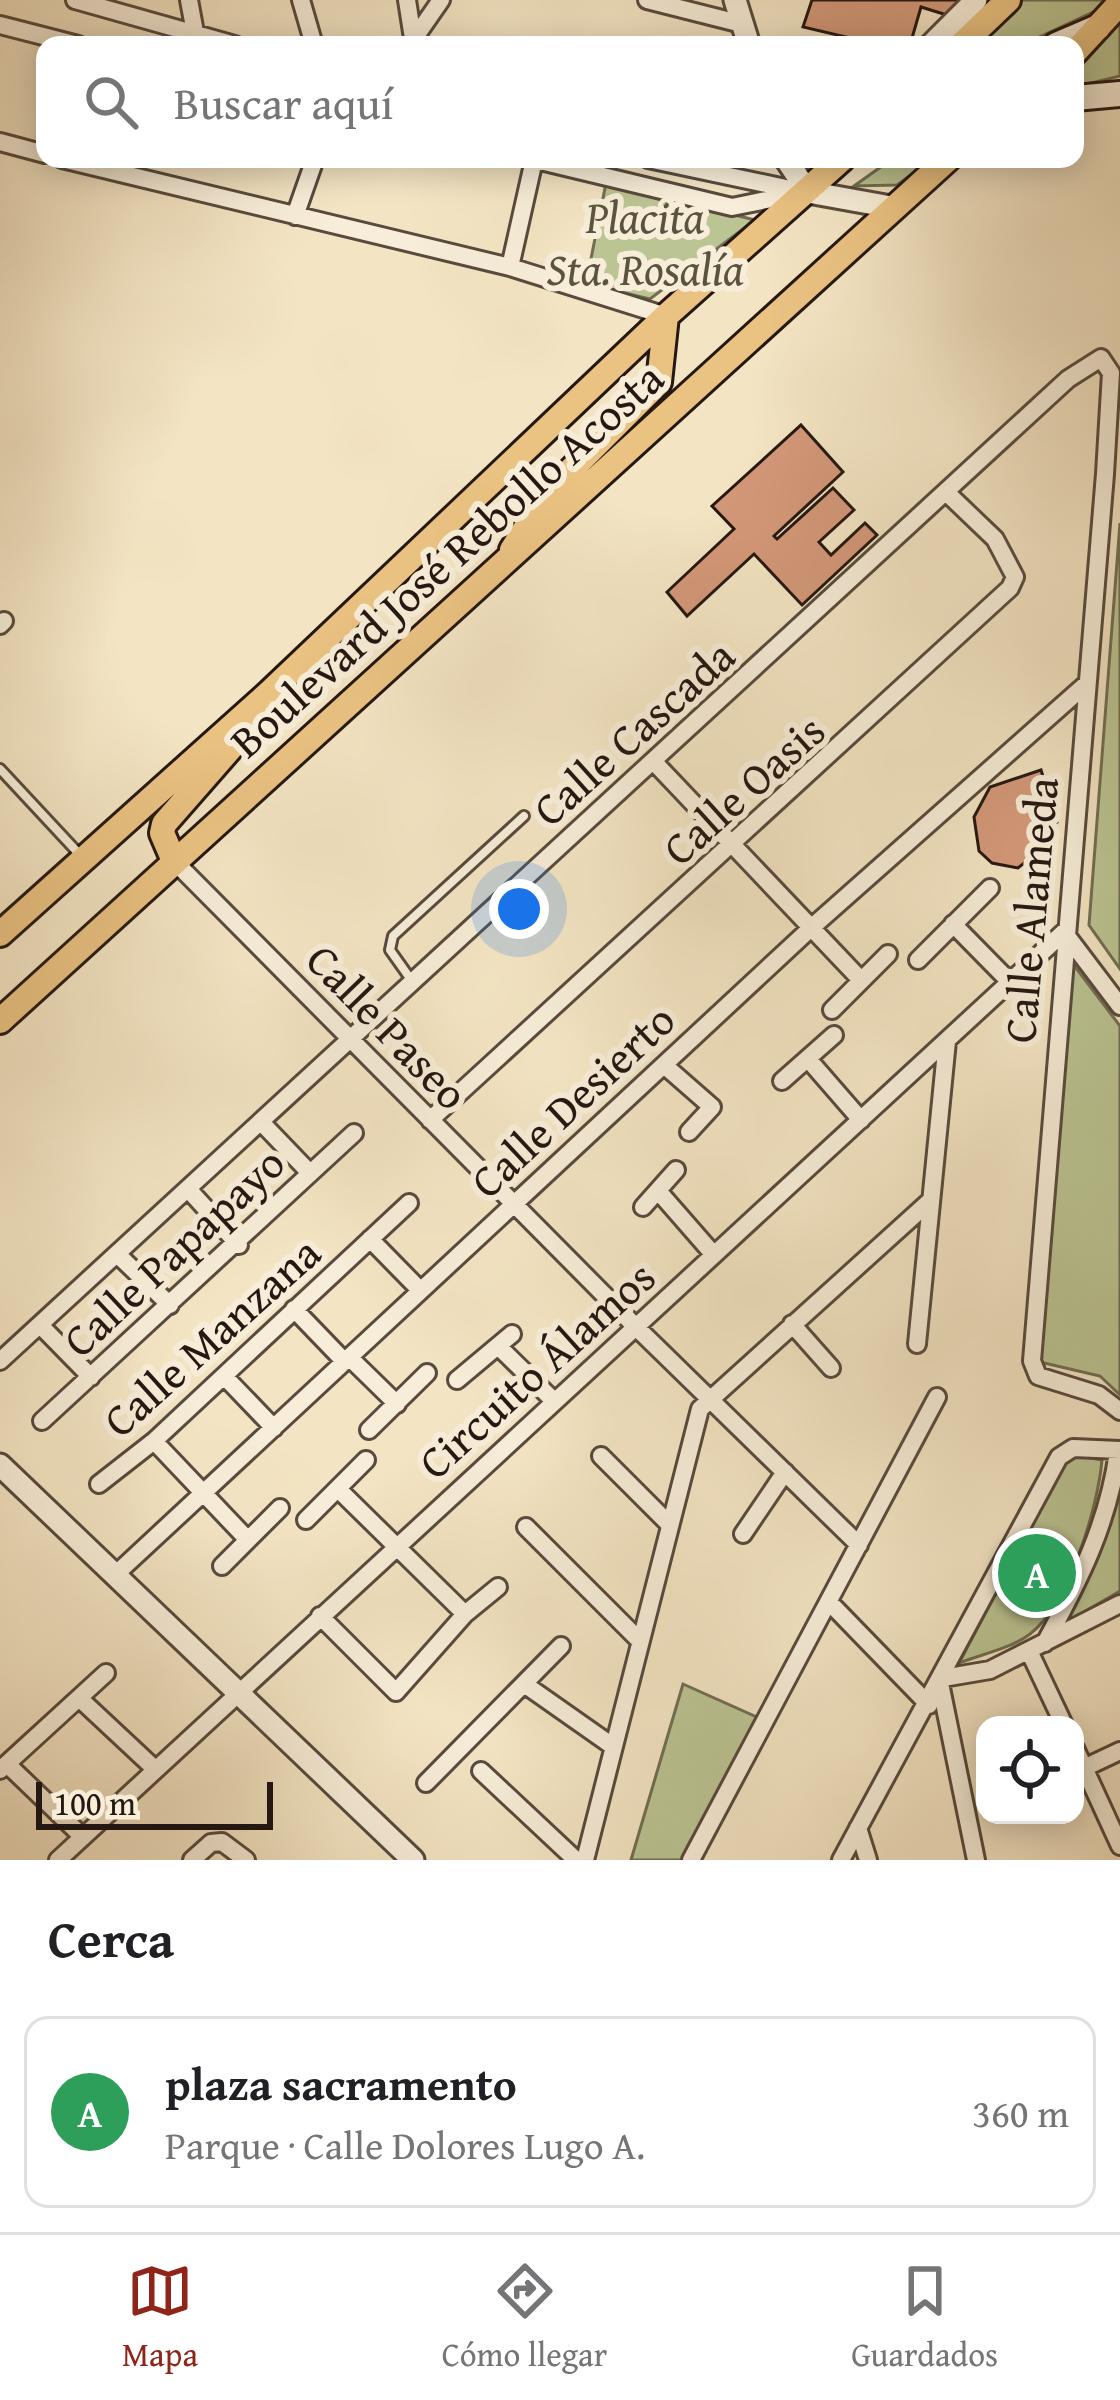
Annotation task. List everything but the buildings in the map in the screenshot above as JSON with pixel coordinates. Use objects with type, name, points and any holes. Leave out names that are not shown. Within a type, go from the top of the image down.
[{"type":"main road","points":[[970,36],[1008,0]]},
{"type":"main road","points":[[1084,44],[1110,22],[1120,3]]},
{"type":"main road","points":[[1078,36],[1110,22]]},
{"type":"main road","points":[[1084,97],[1120,94]]},
{"type":"main road","name":"Boulevard José Rebollo Acosta","points":[[0,934],[270,692],[666,316],[833,168]]},
{"type":"main road","name":"Boulevard José Rebollo Acosta","points":[[0,1021],[937,168]]},
{"type":"main road","points":[[507,563],[517,537],[548,493],[658,382],[666,316]]},
{"type":"main road","points":[[174,861],[162,833],[164,824],[250,730],[270,692]]},
{"type":"street","points":[[75,0],[187,36]]},
{"type":"street","points":[[190,0],[196,36]]},
{"type":"street","points":[[301,0],[311,36]]},
{"type":"street","points":[[407,0],[414,36]]},
{"type":"street","points":[[418,36],[441,0]]},
{"type":"street","points":[[646,0],[745,35]]},
{"type":"street","points":[[735,0],[745,35]]},
{"type":"street","points":[[940,36],[976,0]]},
{"type":"street","points":[[0,25],[43,36]]},
{"type":"street","points":[[0,142],[36,152]]},
{"type":"street","points":[[105,168],[510,267],[666,316]]},
{"type":"street","points":[[295,215],[312,168]]},
{"type":"street","points":[[510,267],[531,168]]},
{"type":"street","points":[[570,168],[732,208],[808,192]]},
{"type":"street","points":[[692,168],[891,207]]},
{"type":"street","points":[[792,168],[808,192]]},
{"type":"street","points":[[808,192],[817,168]]},
{"type":"street","name":"Calle Cascada","points":[[0,1361],[1068,379],[1098,358],[1106,359]]},
{"type":"street","name":"Calle Alameda","points":[[1106,359],[1111,373],[1106,452],[1032,1361],[1038,1376],[1099,1395],[1120,1411]]},
{"type":"street","name":"Calle Oasis","points":[[430,1120],[1010,588],[1015,577],[1007,556],[947,493]]},
{"type":"street","name":"Calle Desierto","points":[[116,1574],[348,1360],[418,1288],[1084,686]]},
{"type":"street","points":[[654,762],[860,979]]},
{"type":"street","name":"Calle Paseo","points":[[174,861],[636,1328],[860,1545]]},
{"type":"street","points":[[918,960],[990,888]]},
{"type":"street","points":[[953,924],[1009,981]]},
{"type":"street","points":[[1064,932],[1120,1006]]},
{"type":"street","name":"Circuito Álamos","points":[[58,1860],[1064,932]]},
{"type":"street","points":[[832,1010],[888,953]]},
{"type":"street","points":[[782,1082],[834,1035]]},
{"type":"street","points":[[917,1344],[947,1042]]},
{"type":"street","points":[[808,1059],[861,1120]]},
{"type":"street","points":[[664,1065],[712,1107],[689,1132]]},
{"type":"street","points":[[261,1122],[310,1173]]},
{"type":"street","name":"Calle Papapayo","points":[[42,1421],[354,1133]]},
{"type":"street","points":[[643,1207],[676,1170]]},
{"type":"street","points":[[188,1190],[239,1244]]},
{"type":"street","points":[[659,1192],[714,1255]]},
{"type":"street","points":[[586,1860],[693,1423],[708,1397],[931,1200]]},
{"type":"street","name":"Calle Manzana","points":[[99,1484],[154,1442],[409,1203]]},
{"type":"street","points":[[370,1239],[418,1288]]},
{"type":"street","points":[[117,1254],[170,1305]]},
{"type":"street","points":[[294,1309],[397,1404]]},
{"type":"street","points":[[40,1324],[91,1377]]},
{"type":"street","points":[[792,1324],[831,1368]]},
{"type":"street","points":[[457,1380],[505,1340],[553,1400]]},
{"type":"street","points":[[369,1430],[428,1373]]},
{"type":"street","points":[[224,1376],[274,1428]]},
{"type":"street","points":[[691,1860],[937,1397]]},
{"type":"street","points":[[154,1442],[248,1540]]},
{"type":"street","points":[[841,1860],[929,1705],[1059,1457],[1072,1448],[1119,1451],[1112,1496],[1094,1554],[1037,1647]]},
{"type":"street","points":[[602,1456],[668,1523]]},
{"type":"street","points":[[306,1520],[366,1460]]},
{"type":"street","points":[[0,1465],[413,1860]]},
{"type":"street","points":[[743,1534],[785,1472]]},
{"type":"street","points":[[338,1490],[465,1614]]},
{"type":"street","points":[[222,1566],[280,1508]]},
{"type":"street","points":[[526,1527],[639,1640]]},
{"type":"street","points":[[320,1616],[396,1692],[465,1614],[498,1587]]},
{"type":"street","points":[[830,1603],[929,1705]]},
{"type":"street","points":[[941,1680],[990,1670],[1120,1604]]},
{"type":"street","points":[[426,1783],[527,1686],[561,1646]]},
{"type":"street","points":[[1037,1647],[1061,1716]]},
{"type":"street","points":[[82,1837],[4,1767],[106,1673]]},
{"type":"street","points":[[941,1680],[976,1860]]},
{"type":"street","points":[[527,1686],[611,1745]]},
{"type":"street","points":[[79,1698],[155,1769]]},
{"type":"street","points":[[1120,1751],[1084,1768],[1120,1846]]},
{"type":"street","points":[[481,1771],[576,1860]]},
{"type":"street","points":[[858,1828],[868,1860]]},
{"type":"street","points":[[192,1860],[211,1843],[222,1842],[246,1860]]},
{"type":"lane","points":[[0,769],[83,858]]},
{"type":"lane","points":[[413,982],[390,950],[393,936],[524,816]]},
{"type":"green space","points":[[1015,0],[1119,0],[1041,36],[977,36]]},
{"type":"green space","points":[[1120,23],[1120,76],[1084,85],[1084,52]]},
{"type":"green space","points":[[879,168],[921,168],[897,185],[854,186]]},
{"type":"green space","name":"Placita Sta. Rosalía","points":[[606,183],[755,220],[650,299],[586,284]]},
{"type":"green space","points":[[1120,523],[1120,969],[1089,925]]},
{"type":"green space","points":[[1073,964],[1120,1026],[1120,1395],[1100,1376],[1040,1362]]},
{"type":"green space","points":[[1067,1458],[1102,1460],[1099,1480],[1088,1528],[1057,1601],[1023,1639],[959,1663]]},
{"type":"green space","points":[[1120,1467],[1120,1591],[1065,1623],[1109,1528]]},
{"type":"green space","points":[[683,1684],[761,1719],[685,1860],[631,1860]]},
{"type":"place","name":"plaza sacramento","points":[[1037,1573]]}]
